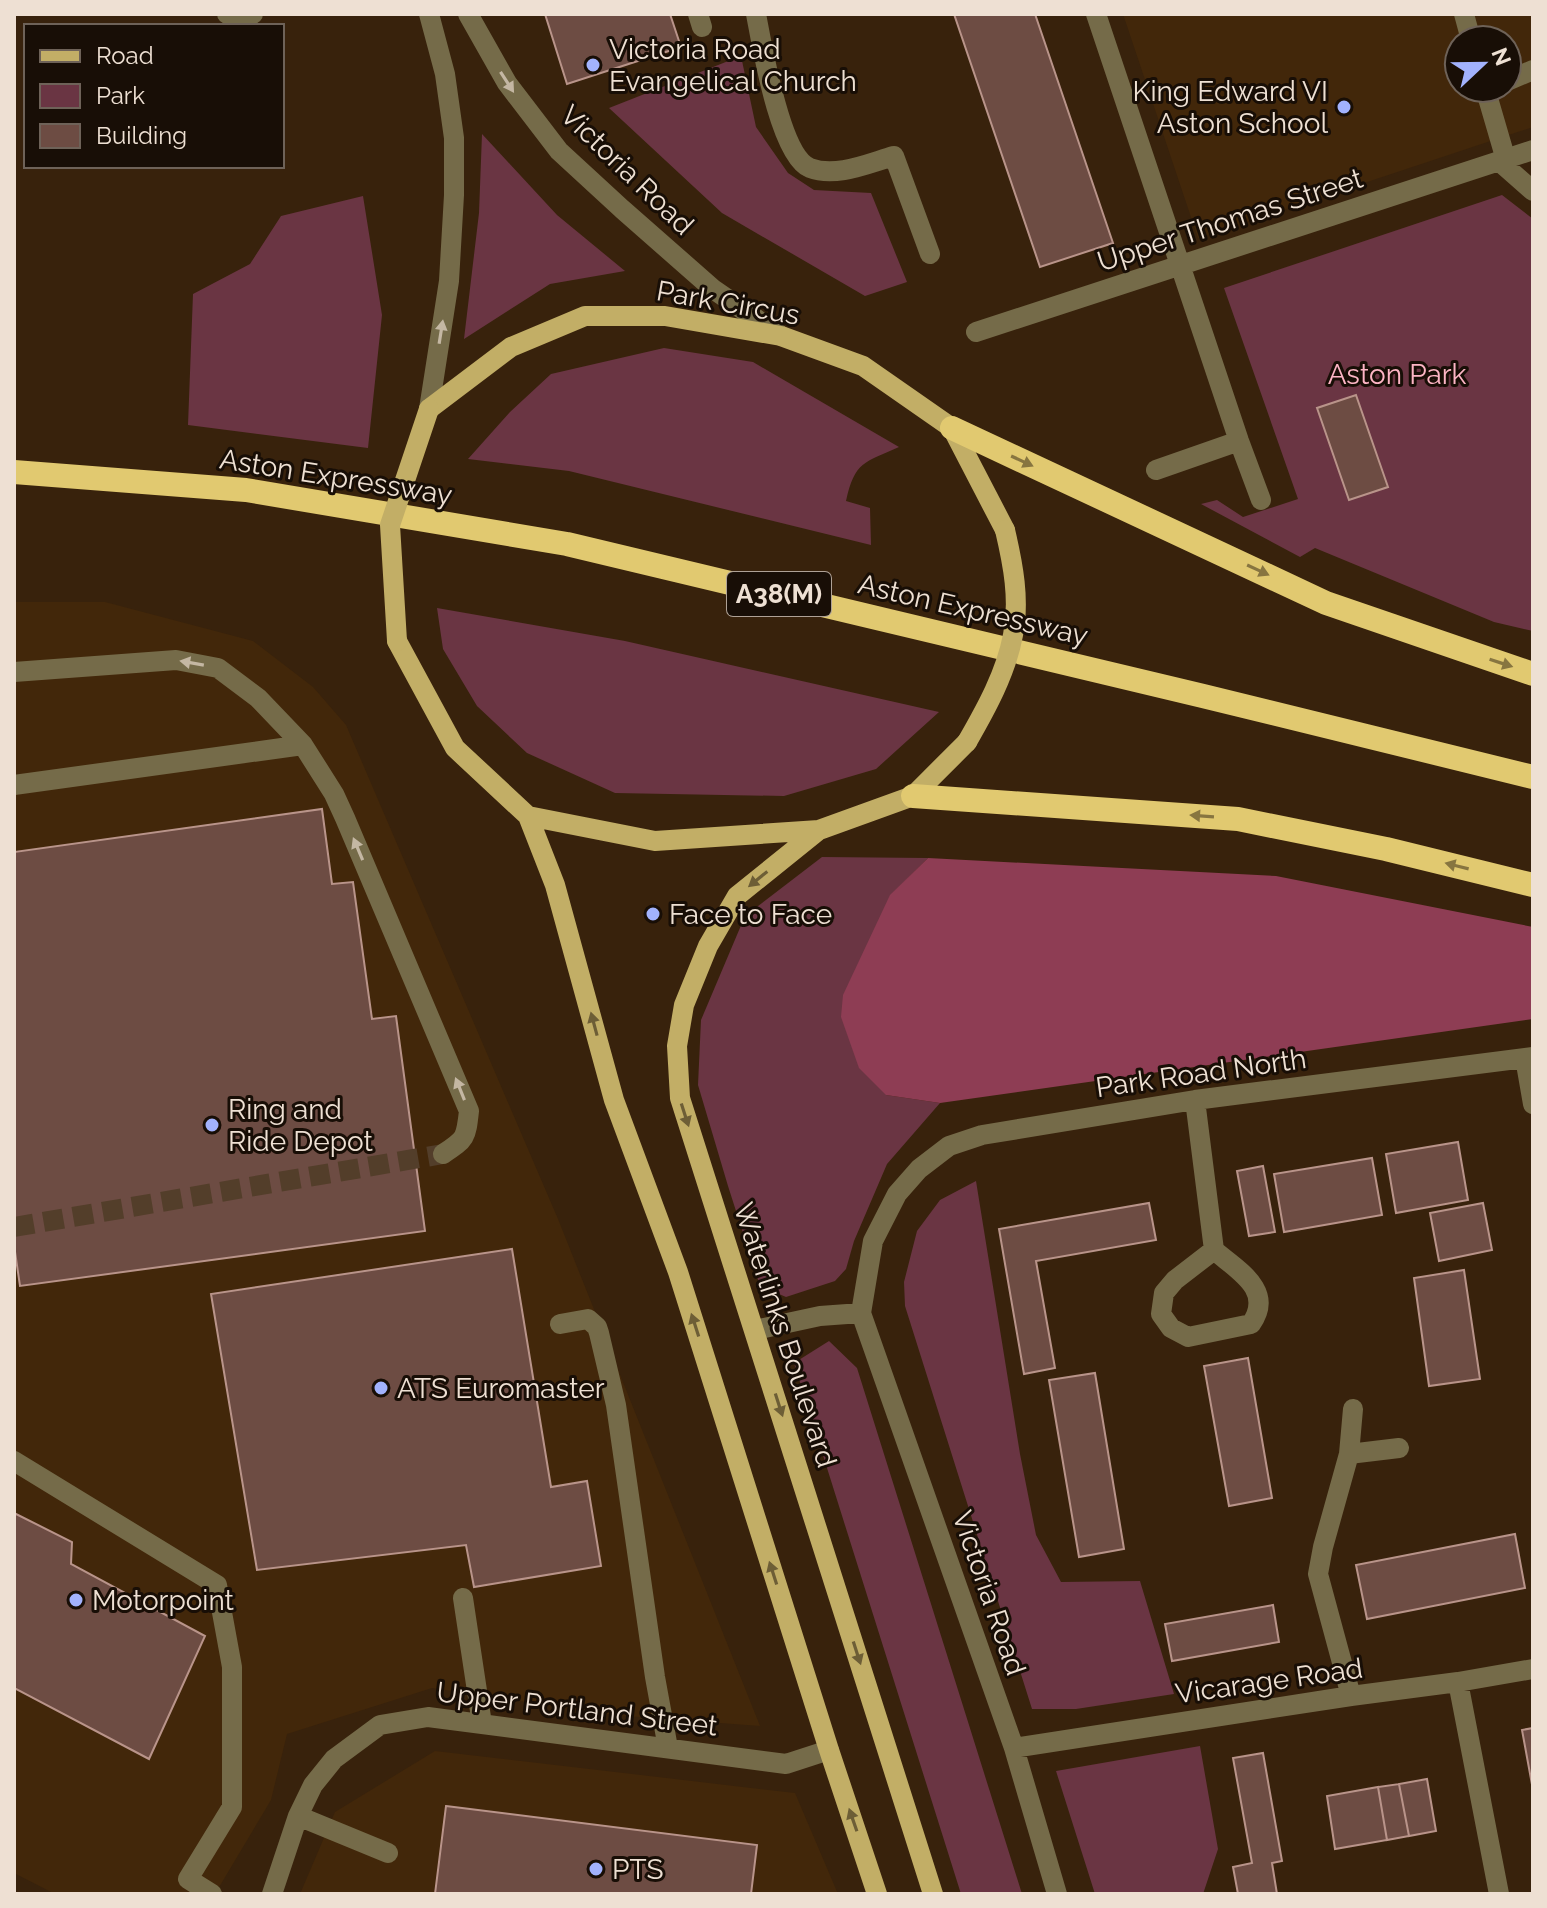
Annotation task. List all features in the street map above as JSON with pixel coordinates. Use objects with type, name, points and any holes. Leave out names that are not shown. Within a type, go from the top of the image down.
[{"type":"highway","points":[[952,428],[1326,603],[1533,674]]},
{"type":"highway","name":"Aston Expressway","points":[[14,472],[246,490],[567,544],[1533,777]]},
{"type":"highway","points":[[913,796],[1238,819],[1386,849],[1533,885]]},
{"type":"main road","name":"Park Circus","points":[[429,409],[511,347],[585,316],[665,316],[781,336],[863,366],[952,428],[1005,530],[1013,566],[1016,602],[1013,634],[1004,665],[987,706],[967,742],[913,796],[819,830],[655,841],[528,816]]},
{"type":"main road","points":[[429,409],[390,525],[397,641],[455,748],[528,816],[555,885],[614,1100],[678,1272],[877,1894]]},
{"type":"main road","name":"Waterlinks Boulevard","points":[[819,830],[737,896],[708,946],[684,1005],[677,1046],[680,1098],[933,1894]]},
{"type":"street","points":[[227,14],[253,14]]},
{"type":"street","points":[[429,14],[445,74],[454,138],[454,195],[449,281],[429,409]]},
{"type":"street","name":"Victoria Road","points":[[468,14],[507,83],[559,151],[713,289],[781,336]]},
{"type":"street","points":[[756,14],[772,96],[793,149],[808,167],[833,172],[894,156],[930,254]]},
{"type":"street","points":[[1096,14],[1261,500]]},
{"type":"street","points":[[1491,104],[1503,161],[1533,191]]},
{"type":"street","name":"Upper Thomas Street","points":[[976,332],[1533,150]]},
{"type":"street","points":[[1156,470],[1239,441]]},
{"type":"street","points":[[14,672],[176,660],[218,668],[258,698],[303,745],[334,794],[345,818],[469,1111],[462,1141],[443,1154]]},
{"type":"street","points":[[14,785],[303,745]]},
{"type":"street","points":[[1529,1058],[1533,1104]]},
{"type":"street","name":"Park Road North","points":[[897,1194],[919,1169],[949,1146],[982,1135],[1195,1100],[1529,1058]]},
{"type":"street","points":[[1195,1100],[1214,1250],[1253,1283],[1259,1299],[1258,1314],[1251,1324],[1188,1337],[1171,1328],[1161,1314],[1164,1293],[1175,1280],[1214,1250]]},
{"type":"street","name":"Victoria Road","points":[[897,1194],[873,1241],[861,1313],[1014,1748],[1057,1894]]},
{"type":"street","points":[[755,1330],[820,1316],[861,1313]]},
{"type":"street","points":[[560,1324],[588,1319],[599,1333],[616,1405],[668,1748]]},
{"type":"street","points":[[1351,1696],[1318,1574],[1349,1454],[1353,1409]]},
{"type":"street","points":[[1349,1454],[1399,1448]]},
{"type":"street","points":[[14,1461],[217,1585],[232,1667],[232,1807],[188,1879],[212,1894]]},
{"type":"street","points":[[463,1598],[482,1724]]},
{"type":"street","name":"Vicarage Road","points":[[1014,1748],[1533,1669]]},
{"type":"street","points":[[1458,1682],[1499,1894]]},
{"type":"street","name":"Upper Portland Street","points":[[272,1894],[298,1816],[313,1785],[334,1759],[380,1725],[428,1717],[786,1764],[829,1750]]},
{"type":"street","points":[[298,1816],[388,1853]]},
{"type":"shaded area","name":"King Edward VI Aston School","points":[[1123,14],[1533,14],[1533,127],[1198,238]]},
{"type":"shaded area","points":[[14,602],[105,602],[253,641],[313,687],[346,725],[558,1219],[760,1726],[614,1715],[432,1688],[287,1734],[271,1800],[215,1894],[55,1894],[14,1873]]},
{"type":"shaded area","points":[[928,858],[1276,876],[1533,927],[1533,1019],[940,1103],[886,1095],[859,1068],[841,1017],[843,995],[890,895]]},
{"type":"shaded area","points":[[435,1751],[795,1793],[838,1894],[300,1894],[335,1812]]},
{"type":"green space","points":[[741,56],[756,127],[788,173],[814,190],[871,193],[907,282],[865,296],[722,213],[609,108]]},
{"type":"green space","points":[[482,134],[557,215],[625,271],[550,284],[464,339],[479,213]]},
{"type":"green space","name":"Aston Park","points":[[1502,195],[1533,219],[1533,631],[1494,622],[1315,548],[1300,557],[1201,504],[1217,500],[1243,517],[1298,499],[1224,288]]},
{"type":"green space","points":[[363,196],[382,315],[368,448],[188,425],[193,294],[250,264],[281,216]]},
{"type":"green space","points":[[664,348],[753,362],[899,447],[863,465],[849,488],[846,501],[870,508],[871,545],[569,471],[468,459],[510,412],[551,374]]},
{"type":"green space","points":[[437,608],[625,641],[939,712],[876,769],[784,796],[615,793],[527,753],[477,706],[443,649]]},
{"type":"green space","points":[[822,857],[928,858],[890,896],[886,1095],[940,1103],[887,1164],[854,1241],[846,1269],[835,1281],[786,1297],[760,1286],[728,1186],[698,1085],[701,1020],[745,916]]},
{"type":"green space","points":[[976,1181],[1036,1535],[1061,1582],[1140,1581],[1174,1694],[1076,1709],[1032,1709],[905,1306],[904,1282],[917,1231],[940,1200]]},
{"type":"green space","points":[[829,1341],[857,1368],[1022,1894],[961,1894],[794,1363]]},
{"type":"green space","points":[[1200,1746],[1218,1849],[1203,1894],[1095,1894],[1056,1771]]},
{"type":"building","name":"Victoria Road Evangelical Church","points":[[545,14],[670,14],[681,47],[567,84]]},
{"type":"building","points":[[954,14],[1035,14],[1113,243],[1040,267]]},
{"type":"building","points":[[1356,395],[1388,487],[1349,500],[1317,408]]},
{"type":"building","name":"Ring and Ride Depot","points":[[322,809],[332,884],[353,882],[372,1019],[396,1016],[425,1231],[20,1286],[14,1245],[14,852]]},
{"type":"building","points":[[1458,1142],[1468,1200],[1396,1213],[1386,1154]]},
{"type":"building","points":[[1372,1158],[1382,1215],[1284,1232],[1274,1174]]},
{"type":"building","points":[[1263,1166],[1275,1232],[1249,1236],[1237,1171]]},
{"type":"building","points":[[1149,1203],[1156,1240],[1036,1261],[1055,1368],[1024,1374],[999,1229]]},
{"type":"building","points":[[1483,1203],[1492,1250],[1439,1261],[1430,1213]]},
{"type":"building","name":"ATS Euromaster","points":[[512,1249],[551,1487],[587,1481],[601,1566],[474,1587],[466,1545],[257,1570],[211,1294]]},
{"type":"building","points":[[1464,1270],[1480,1379],[1429,1386],[1414,1278]]},
{"type":"building","points":[[1248,1358],[1272,1498],[1229,1506],[1204,1366]]},
{"type":"building","points":[[1095,1373],[1124,1549],[1079,1557],[1049,1380]]},
{"type":"building","name":"Motorpoint","points":[[14,1513],[72,1542],[71,1564],[205,1636],[149,1759],[14,1688]]},
{"type":"building","points":[[1515,1534],[1525,1588],[1367,1619],[1356,1565]]},
{"type":"building","points":[[1273,1605],[1279,1642],[1172,1661],[1165,1624]]},
{"type":"building","points":[[1533,1728],[1533,1790],[1522,1730]]},
{"type":"building","points":[[1263,1753],[1282,1861],[1272,1863],[1277,1894],[1238,1894],[1233,1867],[1252,1863],[1233,1758]]},
{"type":"building","points":[[1427,1779],[1436,1831],[1409,1836],[1399,1784]]},
{"type":"building","points":[[1399,1784],[1409,1836],[1387,1840],[1378,1787]]},
{"type":"building","points":[[1378,1787],[1387,1840],[1335,1849],[1327,1796]]},
{"type":"building","name":"PTS","points":[[446,1806],[757,1845],[751,1894],[435,1894]]},
{"type":"tunnel","points":[[14,1227],[443,1154]]},
{"type":"place","name":"Victoria Road Evangelical Church","points":[[593,65]]},
{"type":"place","name":"King Edward VI Aston School","points":[[1344,107]]},
{"type":"place","name":"Face to Face","points":[[653,914]]},
{"type":"place","name":"Ring and Ride Depot","points":[[212,1125]]},
{"type":"place","name":"ATS Euromaster","points":[[381,1388]]},
{"type":"place","name":"Motorpoint","points":[[76,1600]]},
{"type":"place","name":"PTS","points":[[596,1869]]}]
